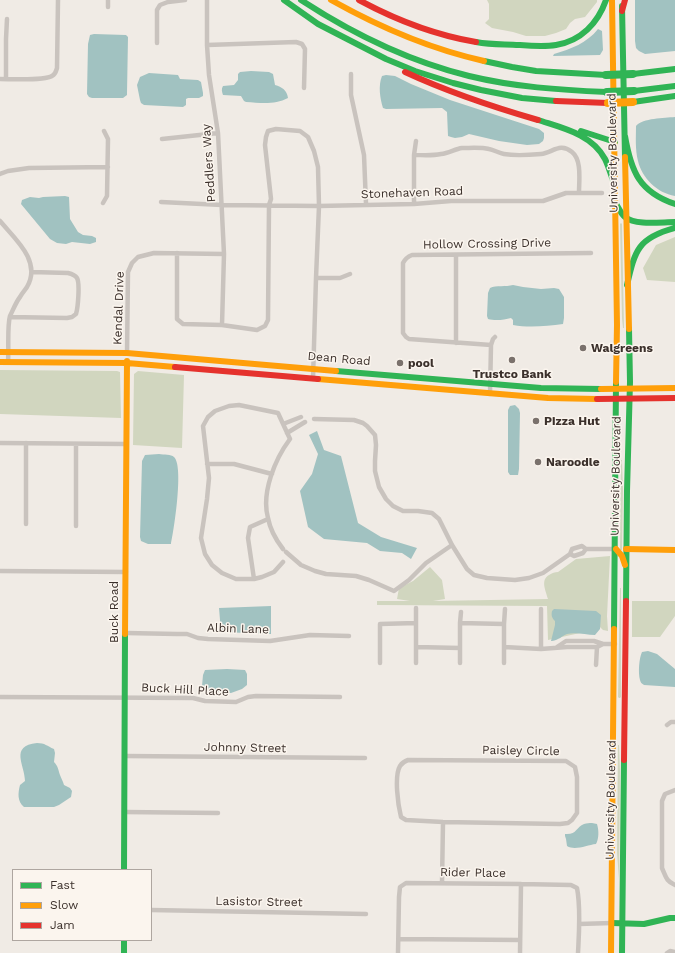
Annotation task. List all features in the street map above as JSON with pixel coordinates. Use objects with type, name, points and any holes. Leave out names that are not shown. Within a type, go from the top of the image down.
[{"type":"main road","points":[[284,0],[318,24],[386,59],[453,84],[522,98],[551,101],[608,103],[633,102],[675,97]]},
{"type":"main road","points":[[301,0],[340,24],[373,41],[428,64],[461,74],[492,81],[531,87],[579,91],[607,92],[675,86]]},
{"type":"main road","points":[[331,0],[355,14],[397,34],[476,60],[540,71],[580,74],[633,74],[675,69]]},
{"type":"main road","points":[[359,0],[386,14],[419,28],[448,37],[486,44],[543,46],[558,45],[574,40],[587,32],[602,13],[606,0]]},
{"type":"main road","name":"University Boulevard","points":[[611,953],[617,399],[616,204],[612,0]]},
{"type":"main road","name":"University Boulevard","points":[[622,0],[629,389],[623,762],[622,953]]},
{"type":"main road","points":[[622,11],[625,0]]},
{"type":"main road","points":[[386,59],[401,70],[466,98],[570,130],[579,131],[615,142]]},
{"type":"main road","points":[[570,130],[586,139],[598,149],[607,163],[615,185]]},
{"type":"main road","points":[[624,136],[633,168],[639,180],[652,193],[675,204]]},
{"type":"main road","points":[[616,204],[622,214],[632,221],[675,222]]},
{"type":"main road","points":[[627,285],[631,265],[643,243],[658,233],[675,228]]},
{"type":"main road","name":"Dean Road","points":[[4,352],[127,353],[557,389],[675,388]]},
{"type":"main road","name":"Buck Road","points":[[124,869],[127,353]]},
{"type":"main road","name":"Dean Road","points":[[4,362],[127,364],[554,399],[675,398]]},
{"type":"main road","points":[[616,549],[622,556],[626,567]]},
{"type":"main road","points":[[626,549],[675,550]]},
{"type":"main road","points":[[614,708],[618,709],[621,713],[623,762]]},
{"type":"main road","points":[[612,923],[644,924],[675,918]]},
{"type":"main road","points":[[124,941],[124,953]]},
{"type":"street","points":[[0,79],[44,78],[52,76],[55,73],[57,68],[58,0]]},
{"type":"street","points":[[108,0],[108,7]]},
{"type":"street","points":[[157,44],[157,10],[160,5],[168,2],[185,0]]},
{"type":"street","name":"Peddlers Way","points":[[207,0],[209,75],[218,133],[222,205],[224,254],[222,325]]},
{"type":"street","points":[[6,79],[7,19]]},
{"type":"street","points":[[207,45],[296,42],[302,44],[305,49],[304,88]]},
{"type":"street","points":[[351,74],[351,95],[364,155],[366,204]]},
{"type":"street","points":[[177,253],[176,319],[183,324],[222,325],[257,330],[265,326],[268,320],[269,205],[271,199],[265,145],[266,137],[268,131],[276,130],[300,131],[308,137],[314,151],[318,167],[319,206],[313,379]]},
{"type":"street","points":[[103,203],[107,196],[108,167],[108,139],[104,131]]},
{"type":"street","points":[[162,139],[218,133]]},
{"type":"street","points":[[414,204],[414,154],[416,141]]},
{"type":"street","points":[[414,154],[436,155],[461,148],[491,149],[504,154],[542,154],[560,148],[566,148],[576,156],[579,162],[579,193]]},
{"type":"street","points":[[0,174],[8,171],[29,168],[108,167]]},
{"type":"street","name":"Stonehaven Road","points":[[161,202],[222,205],[319,206],[414,204],[451,201],[543,201],[566,194],[602,193]]},
{"type":"street","points":[[0,221],[26,253],[32,272],[28,286],[20,296],[10,317],[4,352],[4,362]]},
{"type":"street","name":"Kendal Drive","points":[[127,353],[128,272],[132,263],[138,257],[154,252],[224,254]]},
{"type":"street","name":"Hollow Crossing Drive","points":[[491,345],[409,339],[406,337],[403,333],[403,263],[407,257],[412,255],[591,254]]},
{"type":"street","points":[[456,255],[456,343]]},
{"type":"street","points":[[10,317],[67,318],[76,314],[78,283],[77,278],[73,274],[32,272]]},
{"type":"street","points":[[316,278],[340,278],[350,274]]},
{"type":"street","points":[[490,394],[491,345],[495,337]]},
{"type":"street","points":[[283,562],[274,572],[254,579],[236,579],[222,573],[212,565],[205,554],[201,538],[209,478],[203,426],[215,411],[240,404],[278,413],[290,439],[277,460],[272,474],[266,493],[266,509],[268,519],[277,541],[301,565],[326,574],[356,576],[394,591],[409,580],[426,563],[452,545]]},
{"type":"street","points":[[283,424],[301,417]]},
{"type":"street","points":[[314,419],[354,420],[368,426],[375,435],[375,470],[379,487],[386,499],[393,506],[403,511],[432,513],[439,519],[466,569],[474,575],[487,578],[515,580],[529,578],[543,573],[570,554],[574,556],[583,553],[586,549],[616,549]]},
{"type":"street","points":[[287,434],[305,422]]},
{"type":"street","points":[[0,443],[126,444]]},
{"type":"street","points":[[26,443],[26,524]]},
{"type":"street","points":[[76,444],[76,526]]},
{"type":"street","points":[[207,464],[234,464],[272,474]]},
{"type":"street","points":[[254,579],[248,538],[250,527],[268,519]]},
{"type":"street","points":[[0,570],[126,572]]},
{"type":"street","points":[[416,608],[416,663]]},
{"type":"street","points":[[504,663],[505,609]]},
{"type":"street","points":[[541,609],[541,649]]},
{"type":"street","points":[[460,662],[461,612]]},
{"type":"street","points":[[380,663],[380,624],[416,623]]},
{"type":"street","points":[[460,623],[504,624]]},
{"type":"street","name":"Albin Lane","points":[[126,633],[187,634],[198,638],[208,639],[270,640],[310,635],[349,636]]},
{"type":"street","points":[[555,647],[566,641],[594,641],[603,644],[615,644]]},
{"type":"street","points":[[504,647],[541,649],[555,647],[597,647],[603,644]]},
{"type":"street","points":[[416,647],[460,648]]},
{"type":"street","points":[[596,665],[597,647]]},
{"type":"street","name":"Buck Hill Place","points":[[0,697],[193,698],[205,701],[236,702],[248,697],[256,696],[340,697]]},
{"type":"street","points":[[667,725],[671,722],[675,722]]},
{"type":"street","name":"Johnny Street","points":[[125,756],[365,758]]},
{"type":"street","name":"Paisley Circle","points":[[408,760],[566,761],[575,767],[577,777],[577,813],[568,823],[443,822],[406,820],[401,817],[398,802],[398,771],[401,764],[408,760]]},
{"type":"street","points":[[675,790],[665,794],[662,801],[662,868],[666,879],[675,885]]},
{"type":"street","points":[[124,812],[218,813]]},
{"type":"street","points":[[442,883],[443,822]]},
{"type":"street","name":"Rider Place","points":[[398,953],[400,887],[406,882],[571,885],[577,888],[579,924]]},
{"type":"street","points":[[520,953],[521,884]]},
{"type":"street","name":"Lasistor Street","points":[[152,910],[366,914]]},
{"type":"street","points":[[578,953],[579,924],[612,923]]},
{"type":"street","points":[[398,940],[520,940]]},
{"type":"street","points":[[667,953],[675,952]]},
{"type":"green space","points":[[487,0],[597,0],[597,2],[585,17],[575,19],[566,29],[545,36],[526,36],[492,28],[485,23],[489,19],[489,4]]},
{"type":"green space","points":[[621,223],[622,224],[624,328],[622,318]]},
{"type":"green space","points":[[675,237],[675,282],[647,280],[643,268],[656,245]]},
{"type":"green space","points":[[0,370],[120,372],[121,418],[0,414]]},
{"type":"green space","points":[[138,371],[184,375],[182,448],[133,445],[134,374]]},
{"type":"green space","points":[[621,460],[623,489],[622,550],[620,550]]},
{"type":"green space","points":[[610,556],[607,616],[608,631],[603,630],[600,627],[548,640],[547,606],[377,605],[377,601],[410,601],[397,599],[399,588],[413,581],[430,567],[442,580],[445,599],[433,601],[548,599],[544,583],[546,577],[558,572],[576,559]]},
{"type":"green space","points":[[620,588],[621,697],[619,698],[618,697]]},
{"type":"green space","points":[[632,601],[675,601],[675,616],[660,637],[632,637]]},
{"type":"green space","points":[[618,745],[620,771],[619,879],[617,853]]},
{"type":"water","points":[[635,0],[675,0],[675,51],[645,54],[636,48]]},
{"type":"water","points":[[598,29],[602,31],[603,50],[600,55],[553,56],[554,54],[584,42]]},
{"type":"water","points":[[90,35],[126,35],[128,37],[127,95],[123,98],[92,98],[87,94],[88,44]]},
{"type":"water","points":[[240,72],[269,72],[273,74],[275,85],[284,89],[288,98],[273,103],[257,103],[246,102],[241,96],[223,95],[223,86],[234,85],[238,80],[238,74]]},
{"type":"water","points":[[149,73],[178,75],[180,79],[198,80],[201,82],[203,96],[199,98],[186,99],[186,105],[183,107],[144,105],[141,103],[137,85],[140,77]]},
{"type":"water","points":[[382,76],[395,76],[450,100],[539,129],[544,133],[543,141],[539,144],[527,145],[499,141],[469,134],[455,138],[448,136],[447,112],[442,108],[383,108],[380,96],[380,84]]},
{"type":"water","points":[[675,117],[675,196],[662,192],[656,188],[643,173],[636,152],[636,126],[644,121]]},
{"type":"water","points":[[30,197],[39,198],[69,197],[70,219],[78,232],[83,235],[96,238],[96,242],[90,244],[72,242],[66,244],[57,243],[50,239],[21,204],[22,200]]},
{"type":"water","points":[[513,285],[541,289],[559,289],[564,297],[563,324],[525,326],[513,325],[513,320],[511,318],[500,320],[488,319],[488,293],[490,288]]},
{"type":"water","points":[[515,405],[519,409],[520,413],[519,469],[518,475],[510,475],[508,472],[508,410],[510,406]]},
{"type":"water","points":[[317,431],[324,450],[341,456],[358,523],[381,537],[417,548],[411,559],[402,553],[380,551],[367,543],[324,539],[308,527],[300,491],[312,474],[318,454],[309,435]]},
{"type":"water","points":[[159,454],[173,456],[177,463],[177,499],[171,544],[148,544],[141,541],[140,537],[142,461],[145,455]]},
{"type":"water","points":[[271,606],[271,634],[221,632],[219,608]]},
{"type":"water","points":[[554,609],[596,611],[601,615],[600,629],[595,635],[570,633],[557,640],[551,641],[555,625],[555,621],[552,618],[552,611]]},
{"type":"water","points":[[648,651],[657,654],[675,669],[675,687],[644,685],[641,683],[639,674],[640,658],[642,652]]},
{"type":"water","points":[[205,670],[245,670],[247,674],[247,685],[242,689],[231,693],[206,691],[202,686]]},
{"type":"water","points":[[37,743],[44,744],[54,749],[54,762],[64,785],[72,791],[71,797],[54,807],[24,807],[19,800],[20,785],[25,781],[20,757],[21,752],[23,748],[28,745]]},
{"type":"water","points":[[592,823],[597,824],[598,826],[598,837],[596,844],[577,848],[567,846],[565,834],[574,832],[581,825]]},
{"type":"traffic: fast","points":[[284,0],[318,24],[386,59],[415,71],[481,90],[522,98],[556,101]]},
{"type":"traffic: fast","points":[[301,0],[361,35],[424,63],[446,70],[486,80],[520,85],[607,92]]},
{"type":"traffic: fast","points":[[476,42],[538,46],[551,46],[565,43],[573,40],[587,30],[598,16],[606,0]]},
{"type":"traffic: fast","points":[[622,6],[625,157]]},
{"type":"traffic: fast","points":[[484,61],[536,71],[606,75]]},
{"type":"traffic: fast","points":[[633,74],[675,69]]},
{"type":"traffic: fast","points":[[606,75],[633,74]]},
{"type":"traffic: fast","points":[[634,91],[675,86]]},
{"type":"traffic: fast","points":[[607,92],[634,91]]},
{"type":"traffic: fast","points":[[633,102],[675,96]]},
{"type":"traffic: fast","points":[[538,120],[576,133],[592,143],[605,159],[615,185]]},
{"type":"traffic: fast","points":[[581,131],[615,142]]},
{"type":"traffic: fast","points":[[625,136],[630,160],[639,179],[653,193],[675,204]]},
{"type":"traffic: fast","points":[[616,204],[624,216],[635,222],[675,222]]},
{"type":"traffic: fast","points":[[627,285],[636,254],[640,247],[653,236],[675,228]]},
{"type":"traffic: fast","points":[[626,601],[630,382],[629,329]]},
{"type":"traffic: fast","points":[[336,371],[541,388],[601,389]]},
{"type":"traffic: fast","points":[[614,629],[616,382]]},
{"type":"traffic: fast","points":[[124,869],[125,634]]},
{"type":"traffic: fast","points":[[622,953],[624,760]]},
{"type":"traffic: fast","points":[[612,923],[644,924],[675,918]]},
{"type":"traffic: fast","points":[[124,941],[124,953]]},
{"type":"traffic: slow","points":[[331,0],[386,28],[425,44],[484,61]]},
{"type":"traffic: slow","points":[[612,0],[617,325],[616,382]]},
{"type":"traffic: slow","points":[[608,103],[633,102]]},
{"type":"traffic: slow","points":[[625,157],[629,329]]},
{"type":"traffic: slow","points":[[0,352],[127,353],[336,371]]},
{"type":"traffic: slow","points":[[125,634],[127,361]]},
{"type":"traffic: slow","points":[[0,362],[127,363],[175,367]]},
{"type":"traffic: slow","points":[[318,379],[548,398],[597,399]]},
{"type":"traffic: slow","points":[[601,389],[675,388]]},
{"type":"traffic: slow","points":[[616,549],[622,556],[625,565]]},
{"type":"traffic: slow","points":[[626,549],[675,550]]},
{"type":"traffic: slow","points":[[611,953],[614,629]]},
{"type":"traffic: jam","points":[[359,0],[416,26],[476,42]]},
{"type":"traffic: jam","points":[[622,11],[625,0]]},
{"type":"traffic: jam","points":[[405,72],[471,99],[538,120]]},
{"type":"traffic: jam","points":[[556,101],[608,103]]},
{"type":"traffic: jam","points":[[175,367],[318,379]]},
{"type":"traffic: jam","points":[[597,399],[675,398]]},
{"type":"traffic: jam","points":[[624,760],[626,601]]},
{"type":"place","name":"Walgreens","points":[[583,348]]},
{"type":"place","name":"Trustco Bank","points":[[512,360]]},
{"type":"place","name":"pool","points":[[400,363]]},
{"type":"place","name":"Pizza Hut","points":[[536,421]]},
{"type":"place","name":"Naroodle","points":[[538,462]]}]
